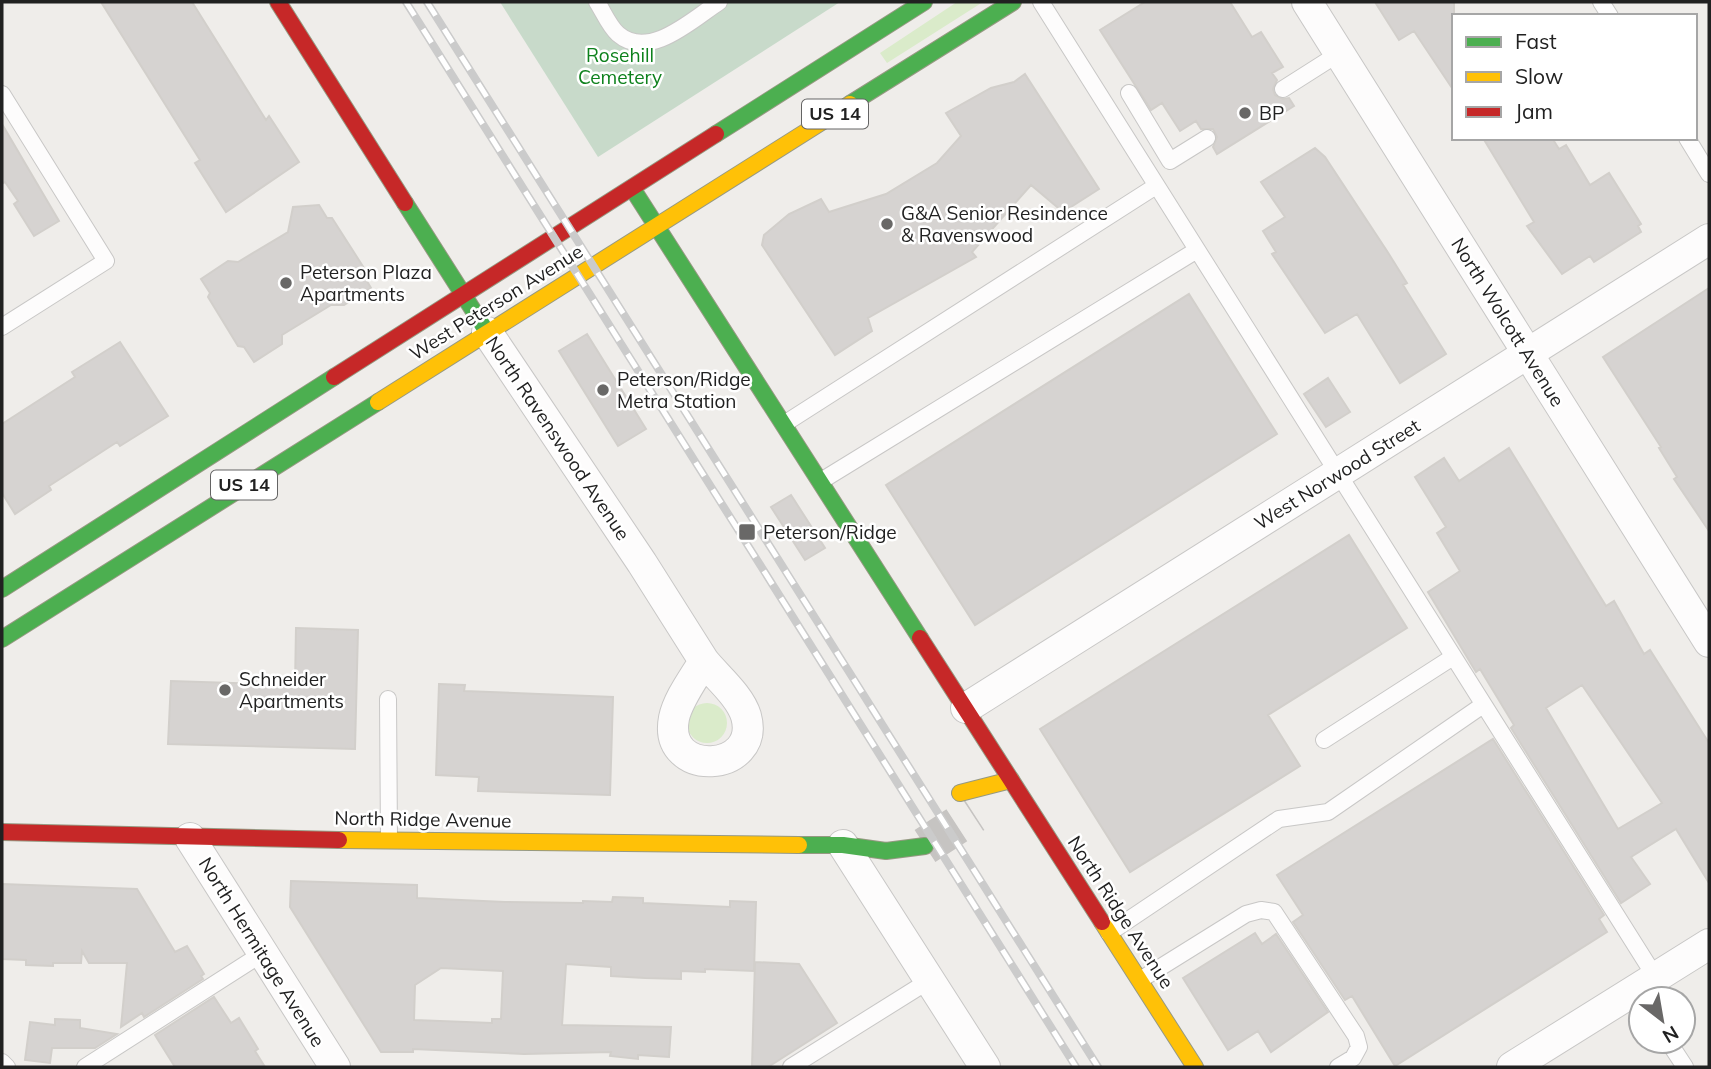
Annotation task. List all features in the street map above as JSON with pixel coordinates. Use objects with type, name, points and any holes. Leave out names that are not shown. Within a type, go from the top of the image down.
[{"type":"main road","name":"North Ravenswood Avenue","points":[[278,2],[487,332]]},
{"type":"main road","name":"West Peterson Avenue","points":[[2,589],[924,2]]},
{"type":"main road","name":"West Peterson Avenue","points":[[5,631],[657,227],[1013,2]]},
{"type":"main road","points":[[632,188],[1011,780]]},
{"type":"main road","points":[[960,793],[1011,780]]},
{"type":"main road","points":[[984,806],[1011,780]]},
{"type":"main road","name":"North Ridge Avenue","points":[[1011,780],[1195,1067]]},
{"type":"main road","name":"North Ridge Avenue","points":[[2,832],[190,838],[844,845],[886,851],[925,845]]},
{"type":"main road","name":"North Ridge Avenue","points":[[844,845],[890,833]]},
{"type":"street","name":"North Wolcott Avenue","points":[[1307,2],[1709,642]]},
{"type":"street","name":"West Norwood Street","points":[[966,708],[1709,239]]},
{"type":"street","name":"North Ravenswood Avenue","points":[[487,332],[642,562],[704,661]]},
{"type":"street","name":"North Hermitage Avenue","points":[[190,838],[335,1067]]},
{"type":"street","points":[[844,845],[985,1067]]},
{"type":"street","points":[[1650,985],[1709,944]]},
{"type":"street","points":[[1512,1067],[1627,999]]},
{"type":"lane","points":[[597,2],[617,34],[632,42],[646,44],[662,39],[719,2]]},
{"type":"lane","points":[[1041,2],[1454,657],[1642,985]]},
{"type":"lane","points":[[1283,89],[1338,54]]},
{"type":"lane","points":[[1129,93],[1170,161],[1207,138]]},
{"type":"lane","points":[[2,94],[106,261],[2,327]]},
{"type":"lane","points":[[1688,140],[1709,174]]},
{"type":"lane","points":[[785,424],[1157,186]]},
{"type":"lane","points":[[821,481],[1197,250]]},
{"type":"lane","points":[[1324,740],[1454,657]]},
{"type":"lane","points":[[388,699],[389,840]]},
{"type":"lane","points":[[1109,933],[1279,819],[1328,812],[1483,705]]},
{"type":"lane","points":[[1139,981],[1246,914],[1261,910],[1274,912],[1356,1036],[1359,1047],[1353,1058],[1338,1067]]},
{"type":"lane","points":[[85,1067],[263,953]]},
{"type":"lane","points":[[791,1067],[930,980]]},
{"type":"lane","points":[[2,1062],[7,1067]]},
{"type":"green space","name":"Rosehill Cemetery","points":[[500,2],[840,2],[598,157]]},
{"type":"green space","points":[[957,2],[983,2],[887,63],[880,53]]},
{"type":"green space","points":[[707,703],[715,704],[721,709],[726,715],[726,731],[721,737],[715,742],[707,743],[699,742],[693,737],[688,731],[687,723],[688,715],[693,709],[699,704]]},
{"type":"building","points":[[101,2],[192,2],[266,120],[269,116],[299,162],[226,212],[195,163],[200,160]]},
{"type":"building","points":[[1145,2],[1230,2],[1252,37],[1261,32],[1283,67],[1272,73],[1277,80],[1273,89],[1275,95],[1283,99],[1289,98],[1294,106],[1217,154],[1213,147],[1217,137],[1213,129],[1201,129],[1196,121],[1180,131],[1162,103],[1151,110],[1100,30]]},
{"type":"building","points":[[1375,2],[1454,2],[1452,88],[1414,31],[1399,40]]},
{"type":"building","name":"G&A Senior Resindence & Ravenswood","points":[[1025,74],[1099,189],[1063,212],[1031,185],[972,252],[976,257],[868,318],[872,331],[835,355],[762,245],[764,235],[789,214],[821,199],[829,212],[886,194],[937,163],[961,136],[946,113],[991,88],[1014,82]]},
{"type":"building","points":[[2,124],[59,221],[34,236],[14,204],[18,201],[5,182],[2,184]]},
{"type":"building","points":[[1484,140],[1553,140],[1559,149],[1566,145],[1590,185],[1609,173],[1641,224],[1638,226],[1641,232],[1594,262],[1590,256],[1562,274],[1527,226],[1534,222]]},
{"type":"building","points":[[1315,148],[1325,157],[1387,251],[1407,283],[1403,285],[1446,354],[1400,383],[1357,314],[1325,333],[1272,254],[1276,252],[1263,231],[1285,217],[1261,182]]},
{"type":"building","name":"Peterson Plaza Apartments","points":[[319,205],[327,218],[332,218],[364,268],[362,273],[371,288],[344,305],[331,305],[282,335],[282,344],[254,362],[244,347],[238,346],[208,297],[210,293],[201,279],[228,261],[238,262],[288,232],[293,207]]},
{"type":"building","points":[[1709,288],[1709,531],[1674,479],[1677,477],[1659,448],[1661,447],[1603,357]]},
{"type":"building","points":[[1189,294],[1277,434],[975,625],[886,485]]},
{"type":"building","name":"Peterson/Ridge Metra Station","points":[[587,334],[646,429],[618,446],[559,351]]},
{"type":"building","points":[[120,342],[168,416],[120,446],[117,442],[49,486],[51,490],[15,514],[2,493],[2,424],[75,377],[72,372]]},
{"type":"building","points":[[1328,378],[1350,412],[1326,427],[1304,394]]},
{"type":"building","points":[[1509,448],[1606,606],[1614,601],[1644,654],[1650,650],[1709,743],[1709,883],[1676,829],[1631,857],[1650,884],[1621,903],[1511,728],[1514,725],[1480,669],[1476,672],[1428,592],[1460,571],[1437,533],[1446,527],[1415,477],[1444,458],[1459,481]],"holes":[[[1582,685],[1662,803],[1618,829],[1546,708]]]},
{"type":"building","points":[[791,495],[825,548],[805,560],[771,507]]},
{"type":"building","points":[[1349,535],[1407,628],[1268,715],[1300,766],[1130,872],[1040,729]]},
{"type":"building","name":"Schneider Apartments","points":[[296,628],[358,630],[355,749],[168,744],[171,681],[295,685]]},
{"type":"building","points":[[439,684],[465,685],[464,691],[613,697],[610,795],[478,791],[479,777],[436,775]]},
{"type":"building","points":[[1493,739],[1604,915],[1599,919],[1607,932],[1395,1066],[1352,996],[1345,1000],[1293,922],[1303,915],[1277,875]]},
{"type":"building","points":[[291,881],[417,885],[417,898],[505,902],[612,902],[613,897],[643,898],[643,903],[730,907],[730,901],[756,902],[754,971],[705,969],[705,972],[681,971],[681,979],[645,978],[611,976],[611,967],[566,964],[562,1025],[671,1027],[669,1057],[638,1055],[638,1059],[610,1056],[611,1052],[524,1054],[413,1049],[413,1052],[381,1052],[290,907]],"holes":[[[441,968],[503,971],[501,1019],[492,1019],[492,1023],[414,1020],[415,985]]]},
{"type":"building","points":[[2,884],[137,889],[175,952],[187,946],[204,974],[201,976],[203,979],[144,1017],[142,1013],[121,1027],[127,963],[89,963],[82,951],[81,963],[53,963],[53,966],[26,965],[26,960],[2,959]]},
{"type":"building","points":[[1255,933],[1262,944],[1276,934],[1328,1012],[1271,1052],[1258,1031],[1228,1050],[1183,978]]},
{"type":"building","points":[[755,962],[799,964],[837,1023],[768,1067],[752,1067]]},
{"type":"building","points":[[214,997],[231,1023],[239,1018],[258,1049],[255,1051],[265,1067],[175,1067],[155,1035]]},
{"type":"building","points":[[55,1019],[80,1020],[80,1028],[117,1034],[95,1048],[52,1048],[50,1063],[25,1060],[30,1022],[55,1025]]},
{"type":"tunnel","points":[[925,846],[974,814]]},
{"type":"railway","points":[[406,2],[1076,1067]]},
{"type":"railway","points":[[427,2],[1098,1067]]},
{"type":"traffic: fast","points":[[716,134],[924,2]]},
{"type":"traffic: fast","points":[[850,104],[1013,2]]},
{"type":"traffic: fast","points":[[632,188],[920,638]]},
{"type":"traffic: fast","points":[[405,203],[487,332]]},
{"type":"traffic: fast","points":[[2,589],[334,377]]},
{"type":"traffic: fast","points":[[2,639],[378,402]]},
{"type":"traffic: fast","points":[[799,845],[843,845],[886,851],[925,846]]},
{"type":"traffic: slow","points":[[378,402],[850,104]]},
{"type":"traffic: slow","points":[[960,793],[1011,780]]},
{"type":"traffic: slow","points":[[339,840],[799,845]]},
{"type":"traffic: slow","points":[[1102,922],[1195,1067]]},
{"type":"traffic: jam","points":[[278,2],[405,203]]},
{"type":"traffic: jam","points":[[334,377],[716,134]]},
{"type":"traffic: jam","points":[[920,638],[1102,922]]},
{"type":"traffic: jam","points":[[2,832],[339,840]]},
{"type":"place","name":"BP","points":[[1245,113]]},
{"type":"place","name":"G&A Senior Resindence & Ravenswood","points":[[887,224]]},
{"type":"place","name":"Peterson Plaza Apartments","points":[[286,283]]},
{"type":"place","name":"Peterson/Ridge Metra Station","points":[[603,390]]},
{"type":"place","name":"Peterson/Ridge","points":[[747,532]]},
{"type":"place","name":"Schneider Apartments","points":[[225,690]]}]
